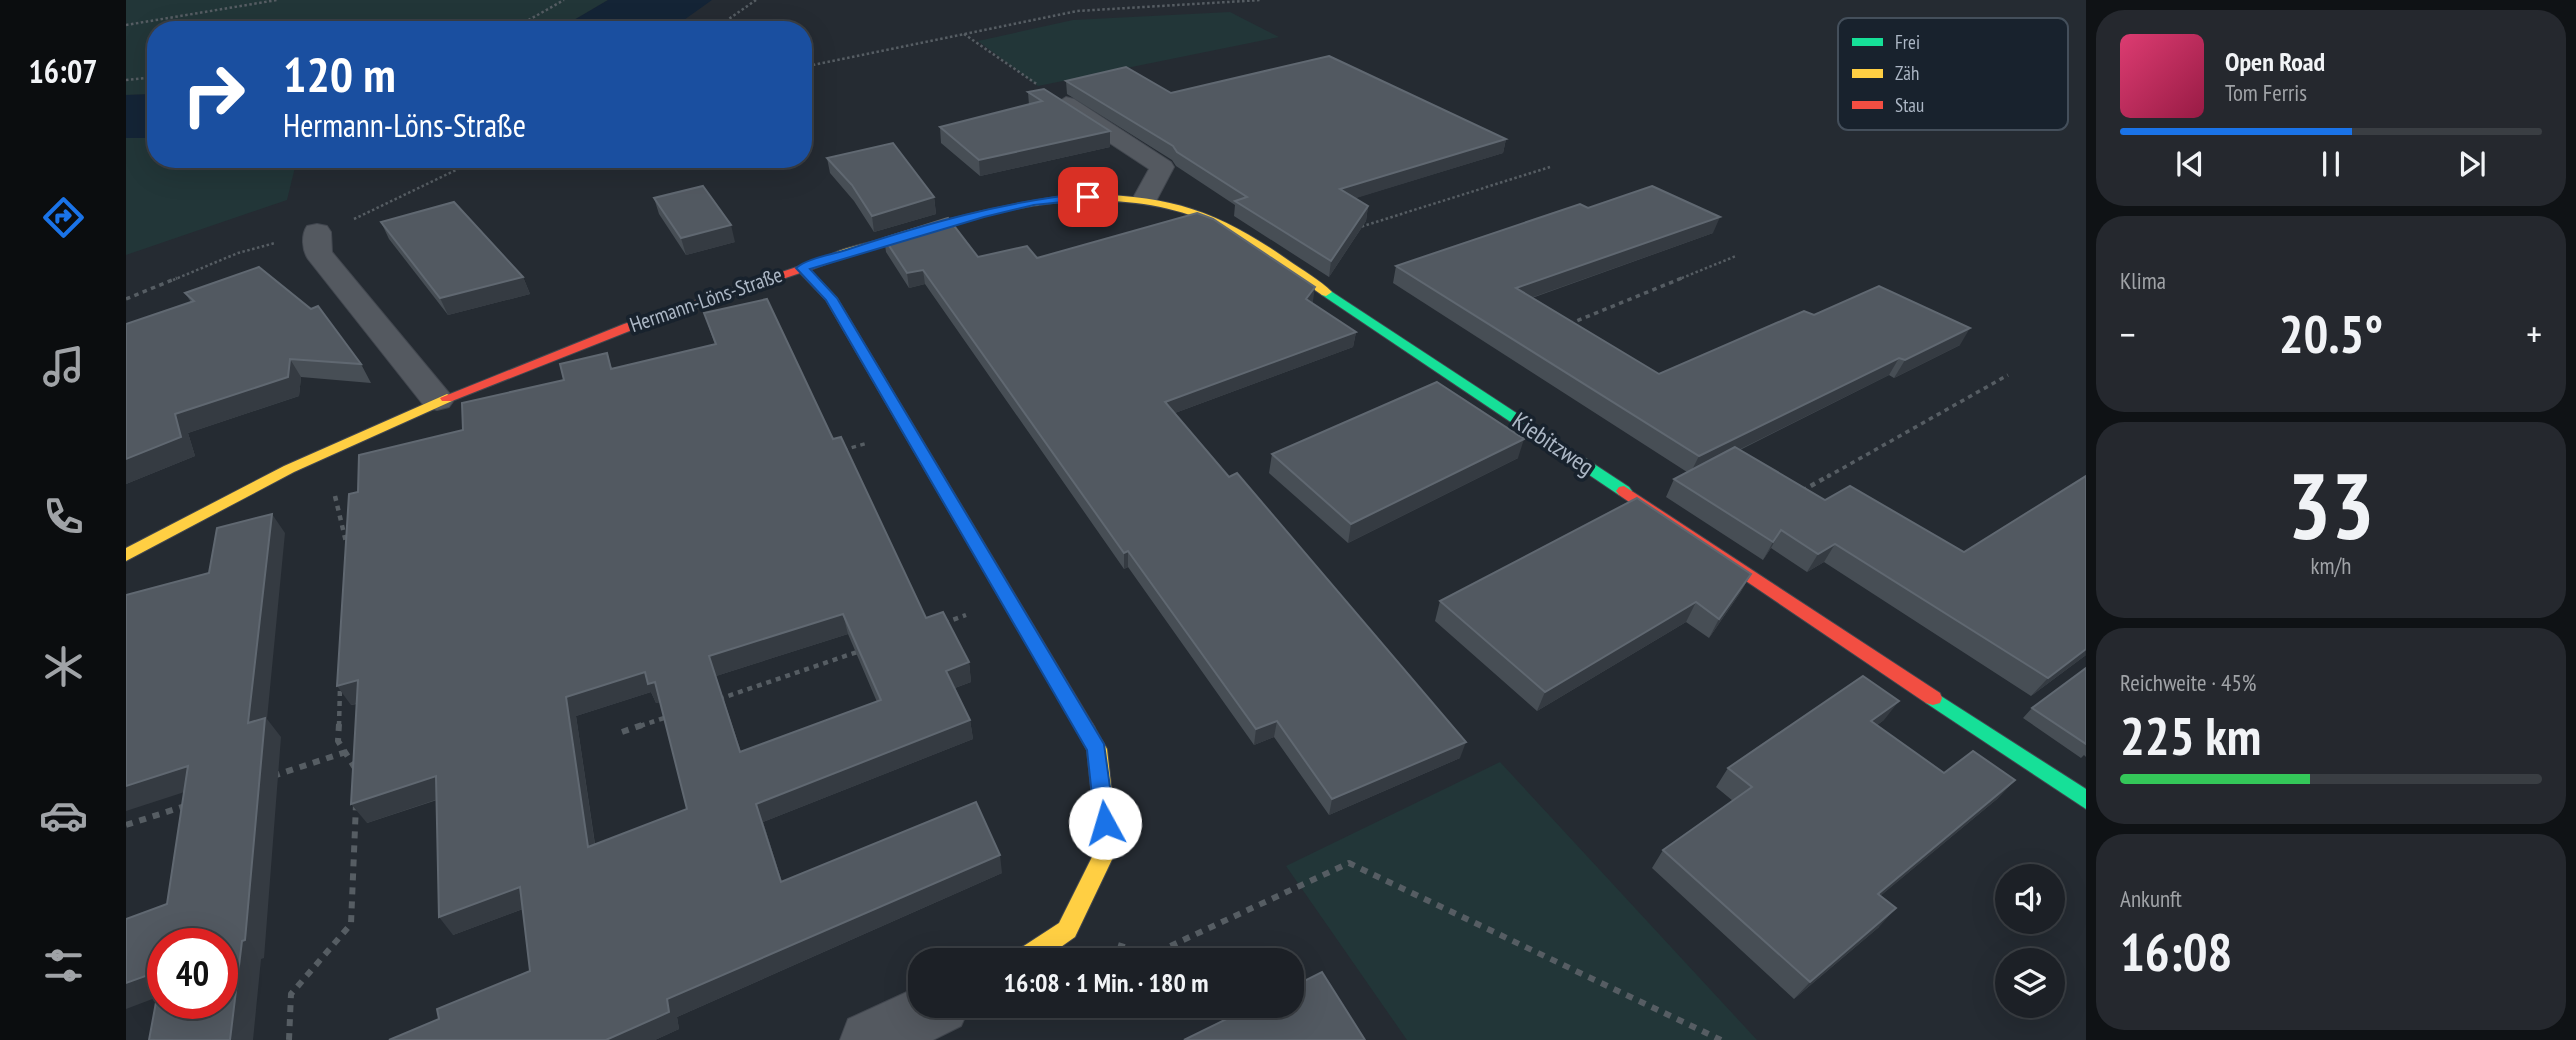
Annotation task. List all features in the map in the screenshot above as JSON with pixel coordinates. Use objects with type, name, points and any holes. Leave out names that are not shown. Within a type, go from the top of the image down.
[{"type":"street","points":[[1055,97],[1162,167],[1146,198]]},
{"type":"street","name":"Hermann-Löns-Straße","points":[[126,555],[206,509],[323,452],[437,400],[610,333],[900,236],[1034,202],[1088,197],[1146,198]]},
{"type":"street","name":"Kiebitzweg","points":[[1146,198],[1223,223],[2086,800]]},
{"type":"street","points":[[317,232],[318,253],[437,400]]},
{"type":"street","points":[[802,268],[831,298],[1097,749],[1108,847],[1067,930],[1040,948]]},
{"type":"street","points":[[869,1040],[916,1018]]},
{"type":"path","points":[[150,21],[277,0]]},
{"type":"path","points":[[526,21],[564,0]]},
{"type":"path","points":[[726,21],[756,0]]},
{"type":"path","points":[[812,65],[1077,11],[1261,0]]},
{"type":"path","points":[[126,25],[147,22]]},
{"type":"path","points":[[964,33],[1055,97]]},
{"type":"path","points":[[126,80],[147,79]]},
{"type":"path","points":[[1351,230],[1550,167]]},
{"type":"path","points":[[1560,327],[1736,256]]},
{"type":"path","points":[[1790,498],[2008,375]]},
{"type":"path","points":[[831,453],[909,431]]},
{"type":"path","points":[[323,452],[346,540],[346,553]]},
{"type":"path","points":[[932,627],[1009,600]]},
{"type":"path","points":[[713,701],[867,649]]},
{"type":"path","points":[[341,674],[338,741],[357,772]]},
{"type":"path","points":[[622,732],[674,715]]},
{"type":"path","points":[[268,778],[346,752]]},
{"type":"path","points":[[289,1040],[291,994],[351,925],[356,800]]},
{"type":"path","points":[[126,825],[191,804]]},
{"type":"path","points":[[1067,930],[1151,955],[1349,863],[1721,1040]]},
{"type":"green space","points":[[126,0],[608,0],[572,21],[147,21],[147,94],[126,95]]},
{"type":"green space","points":[[1230,12],[1279,37],[1038,86],[978,41],[1073,20]]},
{"type":"green space","points":[[126,138],[147,138],[147,168],[295,168],[287,200],[126,255]]},
{"type":"green space","points":[[1500,762],[1757,1040],[1407,1040],[1286,866]]},
{"type":"water","points":[[608,0],[712,0],[683,21],[572,21]]},
{"type":"water","points":[[147,94],[147,138],[126,138],[126,95]]},
{"type":"building","points":[[1329,56],[1506,139],[1340,189],[1368,206],[1331,261],[1235,201],[1247,197],[1177,152],[1173,146],[1066,81],[1126,67],[1171,93]]},
{"type":"building","points":[[1044,89],[1110,131],[979,160],[940,127],[1042,101],[1028,92]]},
{"type":"building","points":[[893,143],[934,197],[872,216],[852,185],[827,158]]},
{"type":"building","points":[[703,186],[731,225],[681,238],[654,198]]},
{"type":"building","points":[[1652,186],[1720,217],[1516,288],[1659,374],[1804,311],[1814,315],[1879,286],[1970,328],[1905,360],[1899,358],[1699,456],[1396,266],[1580,204],[1588,208]]},
{"type":"building","points":[[454,202],[523,277],[440,298],[381,222]]},
{"type":"building","points":[[1197,213],[1213,219],[1315,287],[1306,299],[1356,332],[1165,402],[1229,477],[1237,473],[1466,742],[1332,799],[1277,721],[1256,729],[1128,551],[1124,553],[923,270],[907,273],[884,238],[948,218],[978,257],[1027,246],[1037,258]]},
{"type":"building","points":[[259,267],[311,309],[318,306],[361,364],[290,359],[288,377],[175,414],[181,437],[126,459],[126,324],[194,301],[185,293]]},
{"type":"building","points":[[767,299],[833,439],[841,437],[926,618],[943,612],[969,662],[946,671],[970,720],[756,804],[781,882],[976,802],[1000,855],[667,999],[669,1012],[606,1040],[389,1040],[439,1019],[437,1009],[530,971],[520,887],[439,917],[436,776],[351,804],[358,680],[337,686],[349,494],[358,492],[359,455],[463,430],[462,403],[564,380],[560,364],[607,353],[611,369],[716,344],[704,313]],"holes":[[[843,614],[881,700],[740,752],[709,656]],[[645,672],[648,684],[655,682],[687,809],[588,847],[566,697]]]},
{"type":"building","points":[[1437,382],[1524,439],[1351,524],[1272,454]]},
{"type":"building","points":[[1735,447],[1825,500],[1850,486],[1964,552],[2086,476],[2086,649],[2048,678],[1835,544],[1818,554],[1781,530],[1773,542],[1674,479]]},
{"type":"building","points":[[1637,498],[1751,574],[1719,619],[1696,602],[1545,692],[1440,601]]},
{"type":"building","points":[[272,514],[248,723],[265,718],[245,940],[242,941],[238,974],[238,928],[147,928],[147,975],[126,983],[126,919],[167,904],[188,766],[126,786],[126,595],[209,573],[217,528]]},
{"type":"building","points":[[2086,668],[2086,744],[2032,708]]},
{"type":"building","points":[[1863,676],[1899,701],[1871,721],[1944,773],[1973,751],[2015,780],[1878,894],[1896,908],[1810,982],[1663,850],[1752,787],[1728,768]]},
{"type":"building","points":[[1322,972],[1365,1040],[1184,1040],[1229,1018],[1304,1018],[1304,981]]},
{"type":"building","points":[[153,1019],[233,1019],[230,1040],[149,1040]]},
{"type":"traffic: fast","points":[[1326,292],[1624,491]]},
{"type":"traffic: fast","points":[[1933,698],[2086,800]]},
{"type":"traffic: slow","points":[[830,259],[975,214],[1077,198],[1127,198],[1176,206],[1223,224],[1326,292]]},
{"type":"traffic: slow","points":[[126,555],[289,469],[447,398]]},
{"type":"traffic: slow","points":[[1040,948],[1067,930],[1108,847],[1097,749],[1085,728]]},
{"type":"traffic: jam","points":[[447,398],[628,327],[830,259]]},
{"type":"traffic: jam","points":[[802,268],[831,298],[1085,728]]},
{"type":"traffic: jam","points":[[1624,491],[1933,698]]},
{"type":"route","points":[[1088,197],[1034,202],[981,214],[900,236],[802,268],[831,298],[1097,749],[1105,823]]}]
